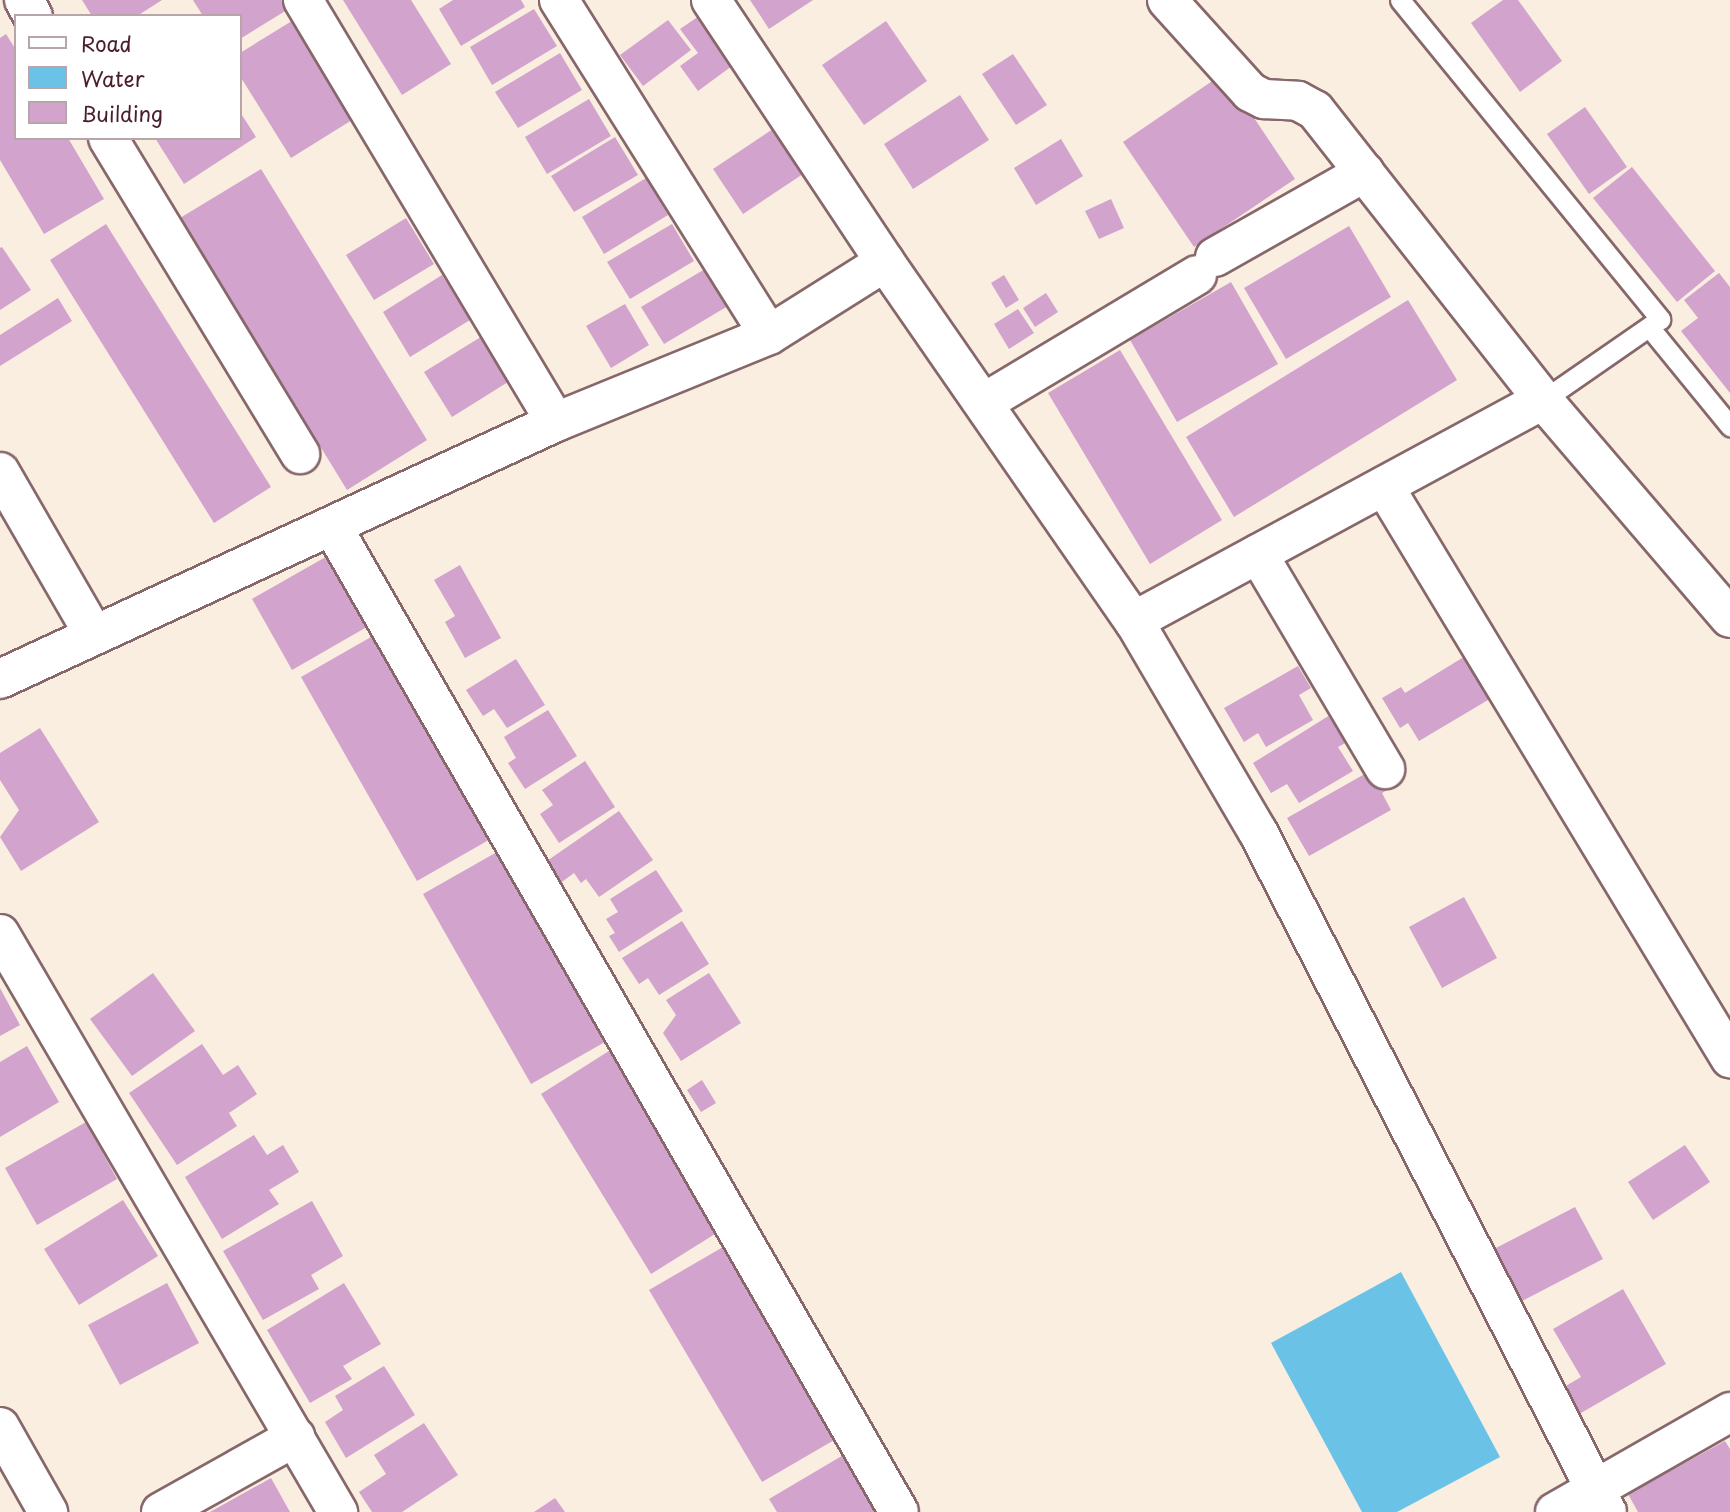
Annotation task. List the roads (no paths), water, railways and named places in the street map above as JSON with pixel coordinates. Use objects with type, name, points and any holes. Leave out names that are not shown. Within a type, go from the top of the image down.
[{"type":"street","points":[[303,0],[556,422]]},
{"type":"street","points":[[559,0],[769,335]]},
{"type":"street","points":[[711,0],[885,262],[985,402],[1134,621],[1258,832],[1600,1501]]},
{"type":"street","points":[[1167,0],[1232,76],[1264,99],[1308,104],[1543,400],[1730,618]]},
{"type":"street","points":[[109,140],[300,454]]},
{"type":"street","points":[[985,402],[1364,172]]},
{"type":"street","points":[[0,678],[556,422],[769,335],[885,262]]},
{"type":"street","points":[[1134,621],[1543,400]]},
{"type":"street","points":[[0,472],[94,635]]},
{"type":"street","points":[[1384,486],[1730,1058]]},
{"type":"street","points":[[332,526],[899,1512]]},
{"type":"street","points":[[1258,554],[1385,769]]},
{"type":"street","points":[[0,934],[338,1512]]},
{"type":"street","points":[[1555,1512],[1600,1501],[1730,1412]]},
{"type":"street","points":[[0,1427],[48,1512]]},
{"type":"street","points":[[161,1512],[295,1437]]},
{"type":"lane","points":[[1400,0],[1660,319],[1543,400]]},
{"type":"lane","points":[[1650,328],[1730,426]]},
{"type":"water","points":[[1401,1272],[1500,1457],[1397,1512],[1362,1512],[1271,1343]]}]
